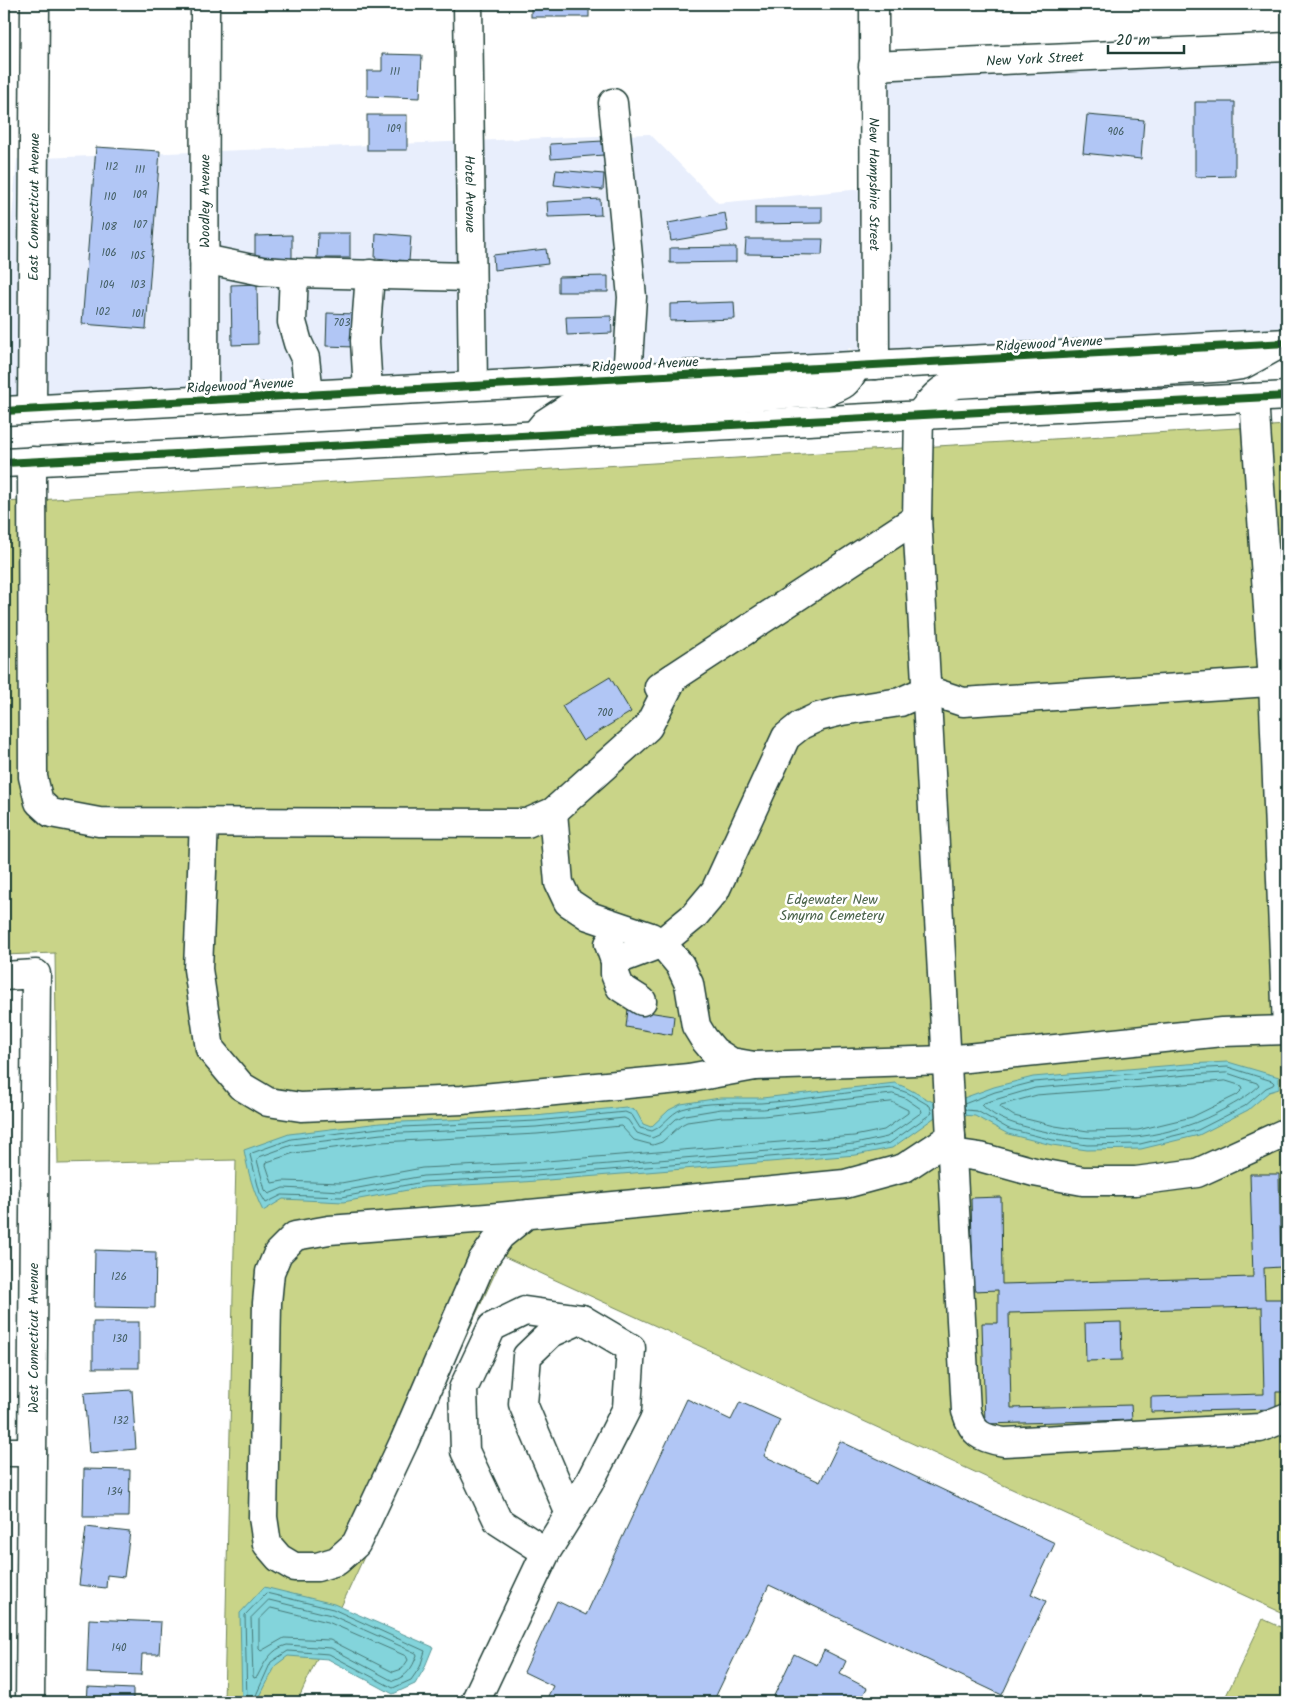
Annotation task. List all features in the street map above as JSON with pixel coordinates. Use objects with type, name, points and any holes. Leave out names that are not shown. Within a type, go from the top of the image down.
[{"type":"main road","name":"East Connecticut Avenue","points":[[32,409],[35,4]]},
{"type":"main road","name":"Woodley Avenue","points":[[204,400],[205,4]]},
{"type":"main road","name":"Hotel Avenue","points":[[468,4],[473,385]]},
{"type":"main road","name":"New Hampshire Street","points":[[865,366],[874,4]]},
{"type":"main road","name":"New York Street","points":[[873,66],[1287,47]]},
{"type":"main road","points":[[613,103],[632,297],[627,378]]},
{"type":"main road","points":[[204,259],[294,274],[471,277]]},
{"type":"main road","points":[[294,274],[292,322],[298,343],[306,358],[309,394]]},
{"type":"main road","points":[[368,391],[365,341],[370,274]]},
{"type":"main road","name":"Ridgewood Avenue","points":[[4,411],[1284,343]]},
{"type":"main road","points":[[1284,343],[1242,365],[1229,367],[948,386],[938,393],[919,415],[918,518],[966,1410],[970,1424],[975,1432],[986,1439],[1004,1442],[1260,1428],[1287,1417]]},
{"type":"main road","points":[[535,435],[545,423],[568,408],[824,392],[848,381],[865,366]]},
{"type":"main road","points":[[4,463],[1287,396]]},
{"type":"main road","points":[[204,822],[198,969],[210,1049],[241,1086],[268,1102],[301,1107],[462,1100],[689,1078],[756,1066],[947,1060],[1222,1032],[1287,1029],[1280,681],[1254,398]]},
{"type":"main road","points":[[32,461],[33,777],[39,802],[51,813],[99,822],[526,823],[553,812],[648,727],[662,685],[918,518]]},
{"type":"main road","points":[[615,960],[660,944],[694,916],[715,891],[786,737],[801,725],[818,717],[842,711],[900,702],[927,690],[963,702],[1280,681]]},
{"type":"main road","points":[[553,812],[559,883],[568,902],[589,916],[651,937],[660,944],[680,965],[689,984],[696,1026],[704,1039],[714,1051],[731,1062],[756,1066]]},
{"type":"main road","points":[[589,916],[605,937],[615,960],[615,974],[620,986],[642,1001]]},
{"type":"main road","name":"West Connecticut Avenue","points":[[4,976],[36,974],[30,1702]]},
{"type":"main road","points":[[951,1145],[980,1158],[1034,1172],[1083,1181],[1136,1181],[1197,1173],[1287,1132]]},
{"type":"main road","points":[[527,1214],[500,1236],[482,1261],[404,1442],[356,1544],[337,1561],[317,1567],[294,1567],[279,1558],[268,1544],[263,1517],[267,1303],[270,1272],[278,1253],[295,1236],[329,1230],[527,1214],[845,1184],[904,1168],[951,1145]]},
{"type":"main road","points":[[475,1702],[546,1552],[588,1483],[626,1408],[631,1348],[582,1319],[525,1311],[492,1327],[463,1389],[465,1451],[498,1521],[546,1552]]},
{"type":"main road","points":[[569,1512],[524,1404],[526,1356],[552,1333],[582,1319]]},
{"type":"main road","points":[[4,1452],[32,1452]]},
{"type":"shaded area","points":[[1287,51],[1287,330],[1284,326],[1275,331],[858,353],[849,348],[846,353],[4,398],[4,291],[6,290],[17,159],[650,134],[718,203],[862,189],[861,71]]},
{"type":"green space","name":"Edgewater New Smyrna Cemetery","points":[[1287,425],[1287,1615],[503,1256],[297,1702],[224,1702],[236,1160],[58,1164],[55,953],[4,955],[4,502]]},
{"type":"green space","points":[[1263,1619],[1287,1630],[1287,1702],[1223,1702]]},
{"type":"water","points":[[1228,1062],[1279,1077],[1279,1089],[1269,1092],[1248,1110],[1199,1135],[1141,1149],[1087,1150],[1052,1145],[1008,1134],[975,1116],[961,1115],[958,1100],[994,1087],[1033,1077]]},
{"type":"water","points":[[895,1083],[935,1103],[938,1115],[892,1148],[856,1155],[523,1182],[424,1187],[343,1202],[283,1199],[263,1211],[251,1181],[244,1150],[289,1134],[380,1123],[535,1116],[626,1107],[636,1111],[643,1124],[651,1127],[669,1110],[681,1104],[720,1098],[762,1098]]},
{"type":"water","points":[[264,1587],[334,1604],[433,1647],[424,1669],[415,1684],[393,1694],[328,1659],[288,1656],[276,1665],[257,1702],[242,1702],[240,1613]]},
{"type":"building","points":[[531,4],[589,4],[589,17],[531,17]]},
{"type":"building","points":[[382,54],[422,55],[420,98],[367,96],[367,71],[382,71]]},
{"type":"building","points":[[1195,102],[1235,102],[1235,176],[1195,177]]},
{"type":"building","points":[[367,115],[407,115],[407,150],[367,150]]},
{"type":"building","points":[[1087,115],[1144,120],[1141,159],[1083,153]]},
{"type":"building","points":[[603,141],[604,155],[551,159],[550,144]]},
{"type":"building","points":[[96,147],[160,151],[146,329],[82,324]]},
{"type":"building","points":[[556,170],[604,174],[603,190],[554,185]]},
{"type":"building","points":[[600,199],[601,215],[548,217],[547,202]]},
{"type":"building","points":[[755,207],[822,207],[822,223],[755,224]]},
{"type":"building","points":[[725,213],[728,231],[671,241],[668,223]]},
{"type":"building","points":[[318,233],[350,233],[350,258],[317,258]]},
{"type":"building","points":[[376,233],[411,236],[409,261],[375,258]]},
{"type":"building","points":[[292,235],[292,260],[255,260],[255,236]]},
{"type":"building","points":[[746,239],[823,239],[822,255],[745,254]]},
{"type":"building","points":[[736,247],[736,262],[670,263],[670,248]]},
{"type":"building","points":[[546,249],[548,264],[494,270],[493,255]]},
{"type":"building","points":[[608,276],[608,292],[558,292],[558,277]]},
{"type":"building","points":[[257,284],[258,344],[232,345],[231,285]]},
{"type":"building","points":[[734,302],[735,319],[670,321],[670,304]]},
{"type":"building","points":[[327,313],[355,314],[354,347],[326,346]]},
{"type":"building","points":[[611,316],[612,333],[567,335],[566,317]]},
{"type":"building","points":[[610,677],[631,712],[583,741],[562,706]]},
{"type":"building","points":[[628,1009],[674,1016],[672,1035],[626,1027]]},
{"type":"building","points":[[1250,1174],[1279,1174],[1281,1267],[1264,1268],[1265,1299],[1287,1299],[1287,1392],[1276,1392],[1276,1409],[1151,1412],[1151,1397],[1264,1394],[1262,1307],[1009,1313],[1011,1408],[1131,1405],[1132,1420],[985,1424],[982,1323],[998,1323],[998,1290],[973,1291],[971,1198],[1001,1197],[1002,1284],[1253,1277]]},
{"type":"building","points":[[95,1250],[156,1252],[155,1308],[94,1307]]},
{"type":"building","points":[[93,1322],[139,1322],[139,1368],[93,1368]]},
{"type":"building","points":[[1121,1322],[1122,1360],[1086,1361],[1085,1323]]},
{"type":"building","points":[[132,1390],[136,1449],[89,1453],[84,1393]]},
{"type":"building","points":[[687,1399],[731,1420],[740,1402],[780,1420],[764,1456],[820,1482],[840,1441],[1055,1543],[1031,1594],[1046,1601],[1002,1695],[769,1585],[713,1702],[545,1702],[553,1686],[524,1672],[557,1601],[586,1615]]},
{"type":"building","points":[[84,1469],[130,1470],[129,1517],[83,1517]]},
{"type":"building","points":[[86,1527],[130,1532],[124,1577],[107,1575],[106,1588],[79,1585]]},
{"type":"building","points":[[89,1619],[161,1622],[159,1654],[142,1654],[141,1675],[87,1673]]},
{"type":"building","points":[[824,1650],[846,1661],[840,1674],[867,1688],[859,1702],[771,1702],[794,1654],[817,1665]]},
{"type":"building","points":[[88,1687],[133,1689],[133,1702],[87,1702]]},
{"type":"cycle path","points":[[4,411],[1287,343]]},
{"type":"cycle path","points":[[4,463],[1287,396]]}]
